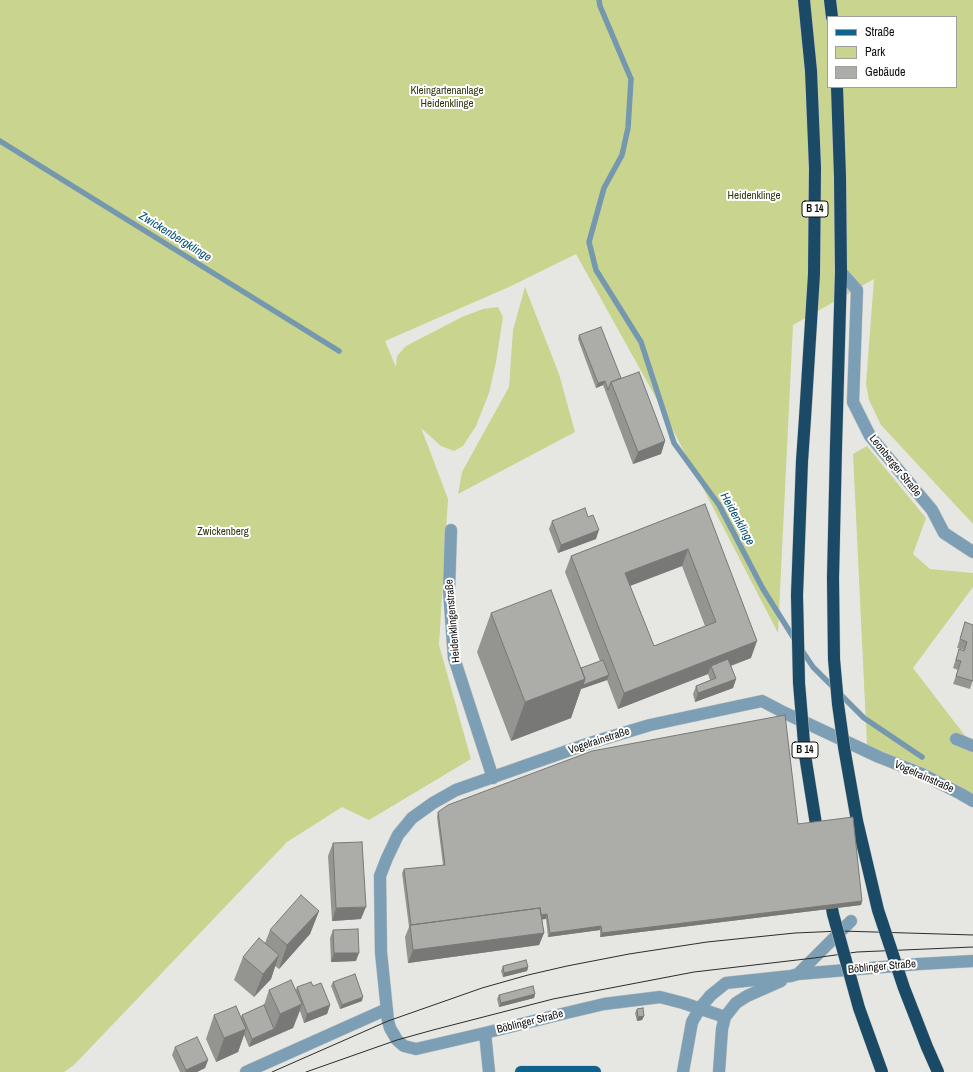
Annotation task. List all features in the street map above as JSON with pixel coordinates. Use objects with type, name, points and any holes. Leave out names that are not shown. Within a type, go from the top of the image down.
[{"type":"highway","name":"B 14","points":[[804,0],[811,71],[815,168],[814,274],[802,461],[797,595],[799,683],[805,755],[819,845]]},
{"type":"highway","points":[[830,0],[832,16]]},
{"type":"highway","name":"B 14","points":[[837,88],[841,272],[833,578],[834,659],[838,704],[857,821],[878,910],[904,988],[938,1072]]},
{"type":"highway","points":[[827,884],[859,1008],[882,1072]]},
{"type":"main road","points":[[521,1072],[594,1072]]},
{"type":"street","name":"Leonberger Straße","points":[[841,272],[857,290],[853,402],[870,436],[932,510],[944,533],[973,552]]},
{"type":"street","name":"Heidenklingenstraße","points":[[451,530],[449,590],[454,658],[493,778]]},
{"type":"street","name":"Vogelrainstraße","points":[[386,1009],[382,952],[380,876],[398,835],[412,818],[433,803],[456,790],[590,743],[650,725],[762,701],[880,758],[922,774],[973,801]]},
{"type":"street","points":[[956,739],[973,746]]},
{"type":"street","points":[[795,975],[851,921]]},
{"type":"street","name":"Böblinger Straße","points":[[683,1072],[692,1022],[700,1008],[711,995],[726,983],[795,975],[919,964],[973,961]]},
{"type":"street","name":"Böblinger Straße","points":[[386,1009],[390,1028],[397,1040],[404,1046],[416,1049],[604,1004],[660,997],[700,1008],[725,1017],[736,1003],[747,996],[795,975]]},
{"type":"street","points":[[246,1072],[386,1009]]},
{"type":"street","points":[[719,1072],[722,1029],[725,1017]]},
{"type":"street","points":[[485,1033],[488,1072]]},
{"type":"green space","name":"Zwickenberg","points":[[0,0],[973,0],[973,524],[881,425],[869,400],[866,384],[874,279],[793,325],[778,633],[660,405],[576,254],[509,287],[385,341],[396,367],[397,356],[406,346],[462,317],[483,309],[498,307],[503,317],[496,362],[489,393],[476,426],[463,446],[454,451],[441,446],[421,428],[448,499],[439,645],[471,759],[369,820],[342,807],[287,842],[74,1065],[64,1072],[0,1072]]},
{"type":"green space","points":[[525,287],[559,374],[575,432],[458,494],[462,472],[509,387],[513,330]]},
{"type":"green space","points":[[867,446],[926,518],[913,554],[930,569],[973,573],[973,587],[913,668],[973,746],[973,795],[958,785],[867,745],[853,454]]},
{"type":"building","points":[[601,327],[621,378],[611,382],[608,390],[605,381],[598,383],[579,335]]},
{"type":"building","points":[[639,372],[665,441],[638,452],[611,382]]},
{"type":"building","points":[[705,504],[757,641],[624,693],[571,556]],"holes":[[[688,549],[716,622],[654,646],[625,573]]]},
{"type":"building","points":[[585,508],[588,517],[593,515],[599,530],[561,545],[552,521]]},
{"type":"building","points":[[551,590],[585,679],[525,702],[491,613]]},
{"type":"building","points":[[965,622],[973,625],[973,681],[956,676],[961,661],[956,660],[959,649],[964,651],[967,642],[960,639]]},
{"type":"building","points":[[728,659],[736,679],[698,693],[696,686],[716,678],[711,666]]},
{"type":"building","points":[[603,660],[609,675],[583,685],[585,679],[581,668]]},
{"type":"building","points":[[785,715],[798,824],[853,817],[862,901],[602,933],[601,926],[550,933],[547,914],[541,915],[540,908],[411,925],[404,869],[445,865],[438,812],[448,805],[592,751]]},
{"type":"building","points":[[362,842],[366,907],[336,908],[333,843]]},
{"type":"building","points":[[301,895],[319,911],[287,945],[270,930]]},
{"type":"building","points":[[540,908],[544,933],[413,950],[410,925]]},
{"type":"building","points":[[358,929],[359,953],[334,953],[333,930]]},
{"type":"building","points":[[259,938],[279,955],[263,974],[243,957]]},
{"type":"building","points":[[526,960],[528,967],[504,973],[503,966]]},
{"type":"building","points":[[355,974],[363,997],[342,1005],[333,982]]},
{"type":"building","points":[[291,980],[302,1004],[280,1014],[269,990]]},
{"type":"building","points":[[311,982],[313,986],[321,983],[330,1005],[307,1014],[297,987]]},
{"type":"building","points":[[533,986],[535,994],[501,1003],[499,995]]},
{"type":"building","points":[[264,1005],[274,1029],[252,1039],[242,1015]]},
{"type":"building","points":[[236,1006],[246,1029],[224,1038],[214,1015]]},
{"type":"building","points":[[643,1008],[644,1016],[638,1017],[637,1009]]},
{"type":"building","points":[[197,1037],[208,1060],[186,1070],[175,1047]]},
{"type":"waterway","name":"Heidenklinge","points":[[599,0],[600,6],[631,79],[628,128],[622,155],[604,188],[589,242],[596,270],[641,342],[674,443],[719,505],[763,589],[795,640]]},
{"type":"waterway","name":"Zwickenbergklinge","points":[[0,141],[339,351]]},
{"type":"waterway","name":"Heidenklinge","points":[[801,649],[813,667],[864,718],[922,757]]},
{"type":"tram line","points":[[272,1072],[388,1021],[482,988],[567,966],[629,954],[707,942],[795,933],[841,931],[973,935]]},
{"type":"tram line","points":[[306,1072],[397,1040],[553,999],[694,972],[857,952],[973,947]]},
{"type":"park label","name":"Kleingartenanlage Heidenklinge","points":[[447,97]]}]
